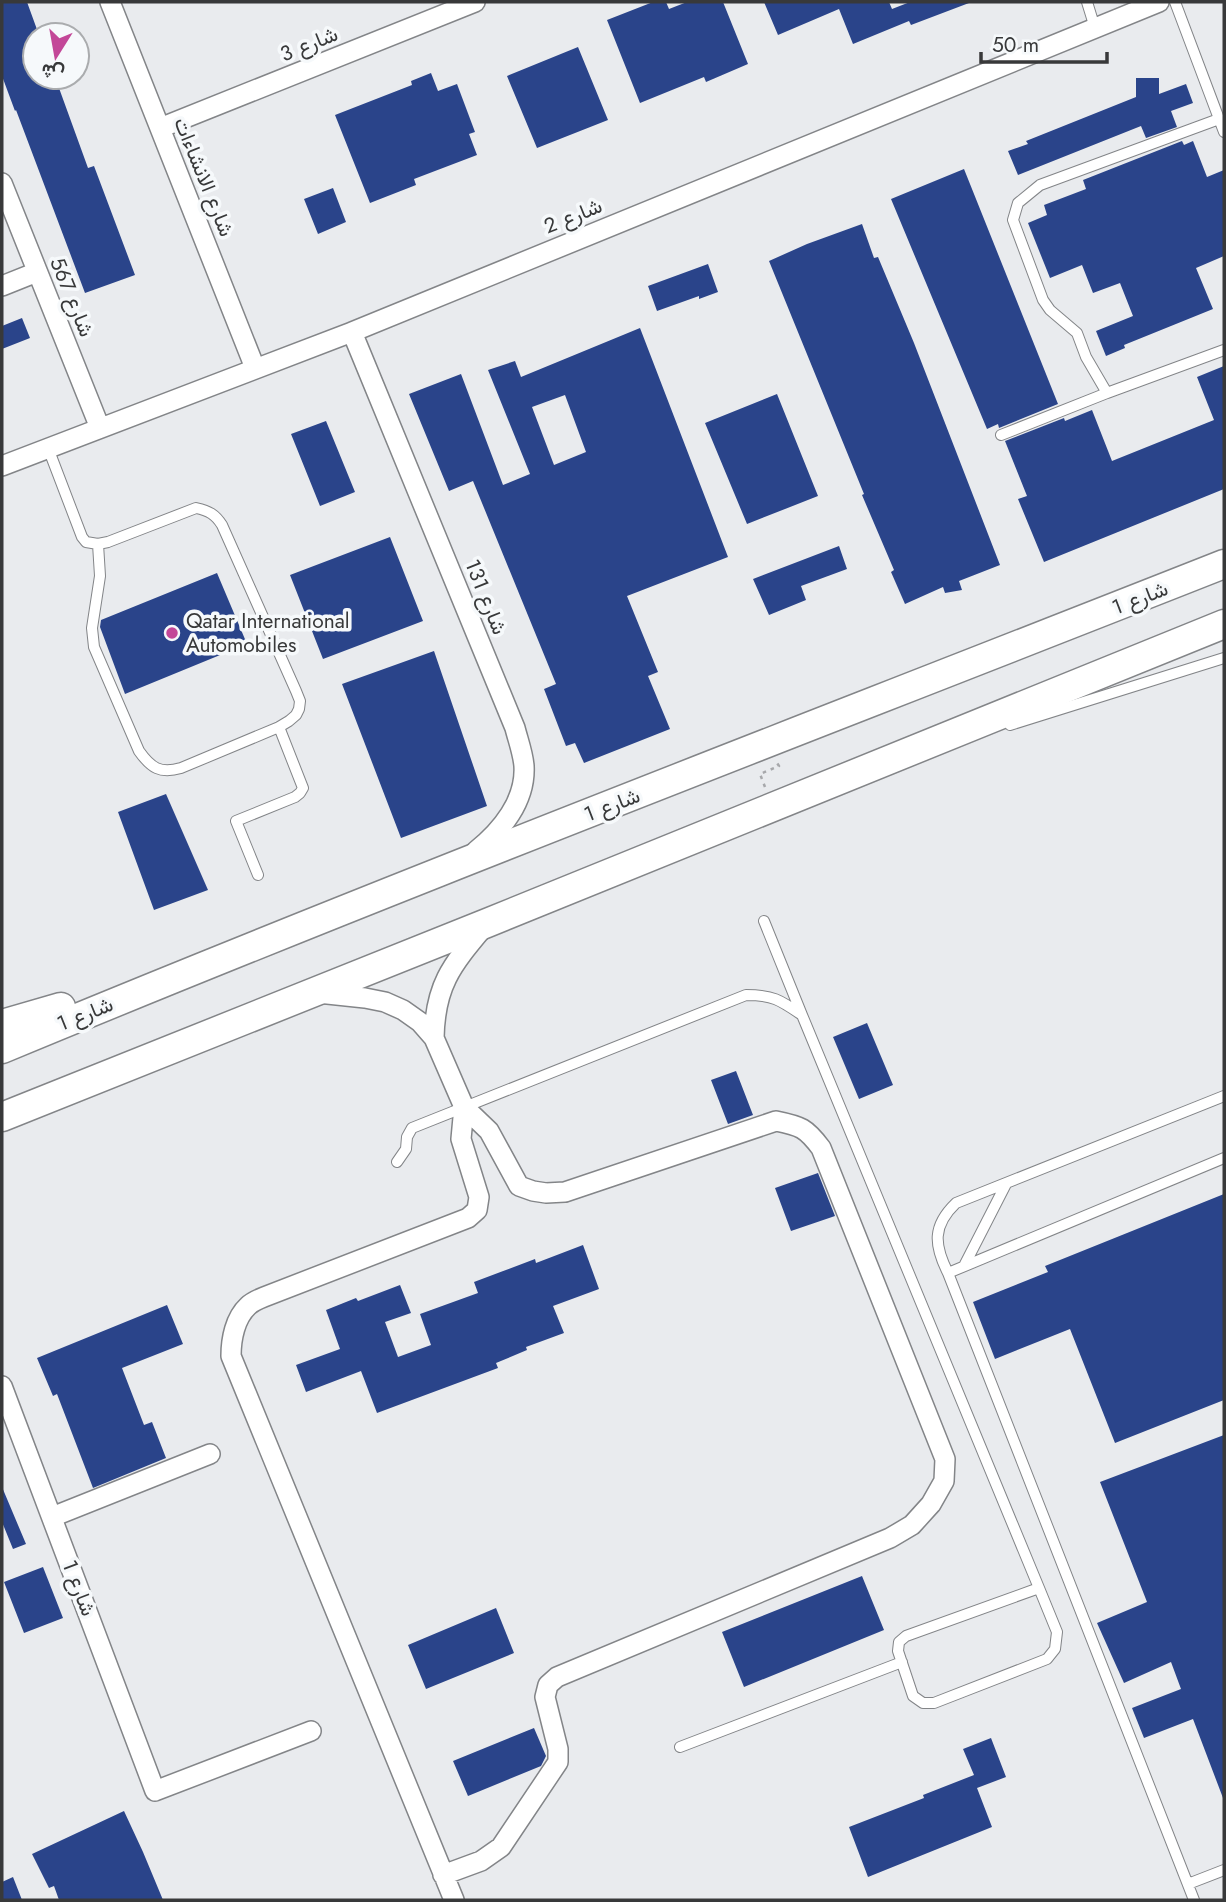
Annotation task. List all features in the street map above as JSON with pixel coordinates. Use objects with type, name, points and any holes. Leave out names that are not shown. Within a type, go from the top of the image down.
[{"type":"street","name":"شارع الانشاءات","points":[[110,2],[256,368]]},
{"type":"street","name":"شارع 3","points":[[160,128],[475,2]]},
{"type":"street","name":"شارع 2","points":[[2,466],[352,332],[1156,2]]},
{"type":"street","name":"شارع 567","points":[[2,183],[100,428]]},
{"type":"street","points":[[2,286],[37,272]]},
{"type":"street","name":"شارع 131","points":[[352,332],[515,728],[522,752],[523,784],[507,820],[492,838],[457,866]]},
{"type":"street","name":"شارع 1","points":[[2,1049],[133,994],[1224,565]]},
{"type":"street","points":[[2,1117],[1224,624]]},
{"type":"street","points":[[434,1038],[435,1016],[446,976],[487,923]]},
{"type":"street","points":[[314,992],[385,1002],[420,1021],[434,1038],[464,1107],[489,1131],[519,1186],[533,1191],[565,1192],[776,1121],[808,1132],[821,1148],[945,1459],[944,1481],[931,1504],[912,1525],[890,1538],[557,1677],[548,1685],[545,1696],[558,1749],[558,1762],[501,1847],[481,1861],[443,1875]]},
{"type":"street","points":[[2,1024],[76,1003],[133,994]]},
{"type":"street","points":[[454,1900],[246,1394],[232,1356],[232,1341],[237,1322],[248,1305],[468,1219],[477,1210],[478,1197],[461,1139],[464,1107]]},
{"type":"street","name":"شارع 1","points":[[2,1386],[155,1791],[311,1731]]},
{"type":"street","points":[[52,1517],[210,1454]]},
{"type":"lane","points":[[1087,2],[1095,28]]},
{"type":"lane","points":[[1175,2],[1224,132]]},
{"type":"lane","points":[[1107,393],[1086,357],[1077,333],[1050,310],[1043,300],[1013,220],[1018,203],[1040,185],[1219,119]]},
{"type":"lane","points":[[1001,435],[1224,350]]},
{"type":"lane","points":[[48,448],[86,542],[108,542],[196,508],[208,510],[217,516],[300,701],[296,715],[279,727],[170,771],[162,770],[146,761],[139,751],[93,647],[92,628],[100,576],[98,544]]},
{"type":"lane","points":[[876,765],[1224,658]]},
{"type":"lane","points":[[258,875],[237,819],[295,797],[303,788],[279,727]]},
{"type":"lane","points":[[764,921],[802,1015],[1039,1588],[1057,1632],[1055,1648],[1047,1659],[934,1703],[923,1703],[914,1696],[898,1651],[899,1642],[906,1636],[1039,1588]]},
{"type":"lane","points":[[397,1162],[406,1149],[407,1137],[412,1128],[746,995],[764,995],[779,1000],[802,1015]]},
{"type":"lane","points":[[1194,1900],[937,1246],[937,1236],[944,1218],[956,1203],[1224,1096]]},
{"type":"lane","points":[[948,1273],[1224,1158]]},
{"type":"lane","points":[[964,1266],[1006,1184]]},
{"type":"lane","points":[[680,1747],[902,1662]]},
{"type":"lane","points":[[1188,1884],[1224,1870]]},
{"type":"path","points":[[769,743],[779,766],[760,774],[773,806]]},
{"type":"building","points":[[2,2],[27,2],[34,21],[21,21],[21,91],[60,91],[88,168],[94,166],[135,275],[85,293],[2,76]]},
{"type":"building","points":[[653,2],[666,2],[669,9],[687,2],[723,2],[748,64],[706,82],[704,77],[640,103],[607,20]]},
{"type":"building","points":[[764,2],[889,2],[892,9],[910,2],[969,3],[911,25],[909,21],[853,44],[839,9],[778,35]]},
{"type":"building","points":[[578,47],[608,120],[537,148],[507,76]]},
{"type":"building","points":[[431,73],[438,91],[457,84],[475,132],[469,134],[477,155],[414,179],[416,185],[370,203],[335,115],[412,85],[411,81]]},
{"type":"building","points":[[1136,78],[1159,78],[1159,94],[1186,84],[1193,103],[1171,111],[1177,127],[1146,138],[1141,126],[1018,175],[1008,151],[1028,144],[1026,141],[1136,97]]},
{"type":"building","points":[[1182,141],[1184,145],[1193,141],[1207,177],[1224,170],[1224,256],[1196,268],[1213,309],[1124,345],[1125,348],[1106,356],[1096,331],[1133,316],[1120,283],[1093,293],[1082,265],[1050,278],[1028,223],[1047,215],[1044,205],[1086,189],[1083,180]]},
{"type":"building","points":[[964,169],[1058,404],[999,428],[998,424],[987,429],[891,199]]},
{"type":"building","points":[[333,188],[346,222],[318,234],[304,199]]},
{"type":"building","points":[[862,224],[874,258],[878,257],[914,343],[1000,565],[959,581],[962,590],[945,593],[943,587],[905,604],[891,572],[894,570],[862,495],[864,494],[769,261]]},
{"type":"building","points":[[708,264],[718,292],[657,311],[648,286]]},
{"type":"building","points":[[22,318],[30,338],[2,349],[2,326]]},
{"type":"building","points":[[640,328],[728,557],[627,596],[658,672],[648,676],[670,729],[584,763],[575,743],[566,746],[544,689],[556,684],[473,481],[449,491],[409,394],[461,374],[503,485],[530,474],[488,370],[515,361],[521,377]],"holes":[[[565,395],[586,452],[554,465],[532,407]]]},
{"type":"building","points":[[1224,366],[1224,489],[1044,562],[1018,499],[1027,496],[1005,441],[1092,410],[1112,461],[1214,420],[1197,377]]},
{"type":"building","points":[[777,394],[818,496],[747,524],[705,423]]},
{"type":"building","points":[[326,421],[355,492],[320,506],[291,434]]},
{"type":"building","points":[[390,537],[423,621],[323,659],[290,575]]},
{"type":"building","points":[[839,546],[847,569],[801,586],[806,600],[769,615],[753,579]]},
{"type":"building","name":"Qatar International Automobiles","points":[[217,573],[247,644],[125,694],[100,627],[101,620]]},
{"type":"building","points":[[434,651],[487,806],[401,838],[342,684]]},
{"type":"building","points":[[166,794],[208,890],[154,910],[118,812]]},
{"type":"building","points":[[867,1023],[893,1085],[859,1099],[833,1037]]},
{"type":"building","points":[[736,1071],[753,1115],[728,1124],[711,1080]]},
{"type":"building","points":[[818,1173],[835,1216],[791,1231],[775,1188]]},
{"type":"building","points":[[1224,1194],[1224,1400],[1115,1443],[1070,1329],[995,1359],[973,1302],[1048,1272],[1045,1266]]},
{"type":"building","points":[[583,1245],[599,1289],[553,1306],[564,1333],[526,1347],[527,1350],[496,1363],[498,1368],[377,1413],[361,1371],[306,1392],[296,1365],[340,1349],[326,1310],[400,1285],[411,1313],[385,1322],[398,1357],[431,1345],[420,1314],[478,1293],[474,1282],[535,1259],[536,1263]]},
{"type":"building","points":[[167,1305],[183,1344],[122,1368],[144,1425],[152,1422],[166,1458],[93,1488],[57,1394],[53,1396],[37,1358]]},
{"type":"building","points":[[1224,1435],[1223,1798],[1193,1719],[1144,1738],[1132,1708],[1181,1689],[1171,1662],[1124,1683],[1097,1623],[1147,1602],[1100,1482]]},
{"type":"building","points":[[2,1487],[26,1544],[13,1549],[2,1522]]},
{"type":"building","points":[[43,1567],[63,1618],[24,1633],[4,1582]]},
{"type":"building","points":[[862,1576],[884,1630],[744,1687],[722,1632]]},
{"type":"building","points":[[496,1608],[514,1653],[426,1689],[408,1645]]},
{"type":"building","points":[[534,1728],[546,1756],[541,1766],[468,1796],[453,1761]]},
{"type":"building","points":[[991,1738],[1006,1777],[977,1788],[992,1827],[868,1877],[849,1827],[974,1775],[963,1749]]},
{"type":"building","points":[[124,1811],[163,1900],[59,1900],[54,1886],[49,1888],[32,1854]]},
{"type":"building","points":[[13,1877],[22,1900],[2,1900],[2,1882]]},
{"type":"place","name":"Qatar International Automobiles","points":[[172,633]]}]
